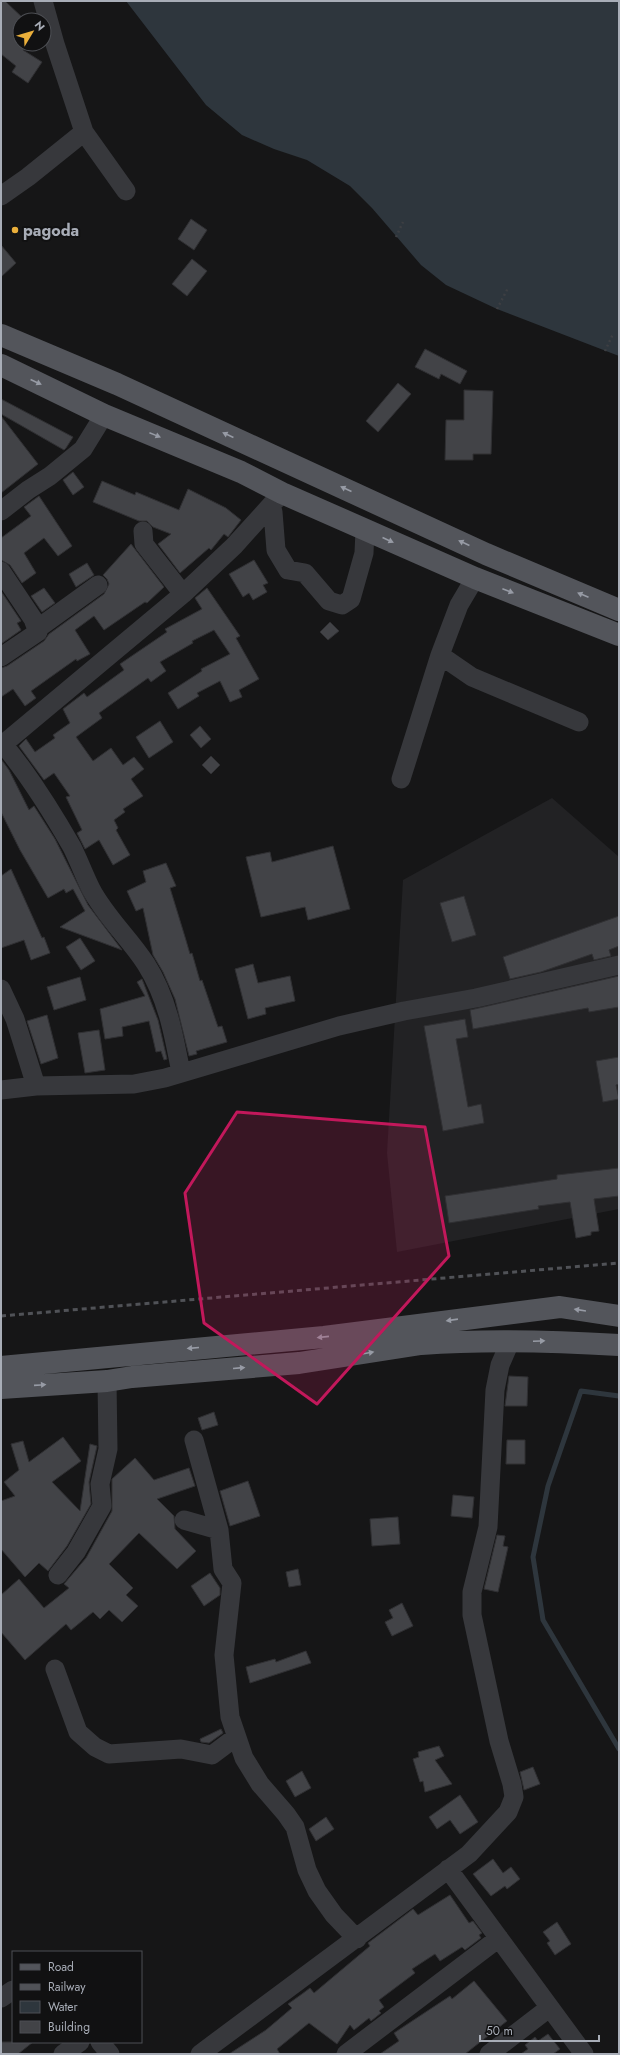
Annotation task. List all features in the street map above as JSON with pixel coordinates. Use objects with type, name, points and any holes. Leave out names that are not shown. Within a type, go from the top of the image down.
[{"type":"main road","points":[[1,335],[117,384],[486,554],[619,610]]},
{"type":"main road","points":[[3,371],[241,472],[277,499],[365,530],[474,578],[619,635]]},
{"type":"main road","points":[[1,1367],[324,1337],[560,1307],[619,1316]]},
{"type":"main road","points":[[1,1388],[106,1381],[132,1377],[299,1363],[421,1344],[552,1341],[619,1345]]},
{"type":"street","points":[[43,1],[55,44],[84,132],[126,191]]},
{"type":"street","points":[[1,196],[28,178],[84,132]]},
{"type":"street","points":[[1,511],[28,490],[50,476],[83,449],[104,415]]},
{"type":"street","points":[[277,499],[273,512],[276,550],[288,570],[305,573],[329,601],[342,605],[351,599],[364,554],[365,530]]},
{"type":"street","points":[[181,1073],[175,1040],[159,987],[146,964],[108,915],[91,888],[72,847],[35,788],[2,745],[183,594],[234,546],[277,499]]},
{"type":"street","points":[[143,531],[144,544],[183,594]]},
{"type":"street","points":[[1,571],[33,619],[38,632],[1,657]]},
{"type":"street","points":[[401,779],[440,654],[459,605],[474,578]]},
{"type":"street","points":[[37,629],[98,585]]},
{"type":"street","points":[[440,654],[472,677],[579,722]]},
{"type":"street","points":[[1,1090],[36,1086],[134,1084],[165,1078],[339,1026],[404,1011],[476,998],[619,965]]},
{"type":"street","points":[[2,993],[15,1019],[36,1086]]},
{"type":"street","points":[[200,2054],[357,1939],[474,1849],[508,1812],[514,1797],[499,1741],[472,1616],[472,1592],[488,1527],[492,1492],[495,1390],[500,1365],[510,1342]]},
{"type":"street","points":[[58,1575],[76,1552],[102,1506],[100,1484],[108,1449],[106,1381]]},
{"type":"street","points":[[194,1440],[219,1530],[223,1569],[232,1583],[224,1655],[230,1717],[236,1737],[244,1758],[260,1784],[286,1814],[295,1827],[306,1870],[317,1891],[334,1915],[357,1939]]},
{"type":"street","points":[[184,1520],[219,1530]]},
{"type":"street","points":[[55,1669],[78,1732],[95,1747],[109,1754],[182,1749],[212,1755],[236,1737]]},
{"type":"street","points":[[448,1869],[584,2054]]},
{"type":"street","points":[[346,2054],[499,1938]]},
{"type":"street","points":[[1,1998],[12,1991]]},
{"type":"street","points":[[489,2054],[549,2008]]},
{"type":"street","points":[[63,2054],[79,2043]]},
{"type":"street","points":[[101,2043],[110,2054]]},
{"type":"path","points":[[396,237],[404,222]]},
{"type":"path","points":[[497,309],[508,288]]},
{"type":"path","points":[[605,351],[613,334]]},
{"type":"highlighted area","points":[[237,1112],[425,1127],[449,1256],[317,1404],[204,1323],[185,1193]]},
{"type":"shaded area","points":[[552,798],[619,857],[619,1209],[397,1252],[387,1153],[403,880]]},
{"type":"water","points":[[126,1],[619,1],[619,356],[497,309],[446,285],[421,265],[372,208],[350,186],[307,160],[274,149],[242,135],[206,105]]},
{"type":"building","points":[[1,1],[5,1],[17,12],[12,12],[12,52],[26,52],[42,62],[28,83],[12,72],[16,66],[1,54]]},
{"type":"building","points":[[191,219],[207,230],[194,250],[178,239]]},
{"type":"building","points":[[1,245],[16,263],[1,277]]},
{"type":"building","points":[[192,259],[207,271],[187,296],[172,284]]},
{"type":"building","points":[[425,349],[467,371],[460,384],[441,374],[439,379],[415,367]]},
{"type":"building","points":[[398,383],[411,394],[378,432],[366,421]]},
{"type":"building","points":[[464,390],[493,391],[491,454],[473,454],[473,460],[445,460],[446,420],[464,420]]},
{"type":"building","points":[[1,399],[73,437],[64,450],[1,414]]},
{"type":"building","points":[[1,416],[38,464],[1,493]]},
{"type":"building","points":[[73,472],[84,487],[73,495],[63,480]]},
{"type":"building","points":[[102,481],[135,495],[136,492],[179,510],[188,489],[226,508],[241,520],[228,537],[224,534],[211,550],[209,548],[180,573],[158,544],[171,534],[153,527],[147,521],[139,521],[93,502]]},
{"type":"building","points":[[39,496],[72,546],[58,556],[44,538],[24,553],[36,573],[22,583],[10,565],[1,560],[1,538],[31,516],[24,507]]},
{"type":"building","points":[[131,544],[164,587],[147,603],[145,602],[104,630],[94,616],[75,630],[90,654],[77,661],[76,659],[31,691],[36,698],[25,706],[13,689],[1,697],[1,668],[7,666],[44,641],[49,634],[104,594],[109,584],[103,575]]},
{"type":"building","points":[[254,560],[268,583],[263,585],[267,592],[253,600],[249,593],[243,597],[229,574]]},
{"type":"building","points":[[87,563],[94,575],[76,587],[69,574]]},
{"type":"building","points":[[44,588],[55,603],[42,612],[31,596]]},
{"type":"building","points":[[207,588],[240,636],[236,638],[259,679],[239,690],[242,697],[230,702],[220,681],[197,693],[199,696],[178,709],[168,693],[202,671],[201,669],[230,654],[214,630],[192,641],[193,643],[160,662],[166,671],[151,682],[148,678],[99,713],[102,718],[76,737],[93,761],[111,748],[123,765],[134,757],[144,769],[131,779],[143,796],[123,809],[125,812],[114,820],[118,828],[116,830],[130,855],[113,865],[99,840],[85,849],[77,833],[82,830],[66,797],[70,796],[54,773],[44,780],[19,746],[26,739],[35,752],[55,738],[53,735],[70,723],[63,709],[84,693],[87,697],[124,670],[120,664],[167,632],[165,629],[202,609],[195,598]]},
{"type":"building","points":[[1,591],[21,621],[17,623],[21,630],[1,644]]},
{"type":"building","points":[[330,622],[339,631],[328,640],[320,632]]},
{"type":"building","points":[[160,721],[173,742],[149,758],[136,737]]},
{"type":"building","points":[[200,726],[211,739],[201,748],[190,735]]},
{"type":"building","points":[[211,756],[220,765],[211,774],[202,765]]},
{"type":"building","points":[[1,759],[9,770],[29,810],[34,806],[55,839],[88,905],[122,950],[60,927],[85,911],[73,889],[66,893],[64,889],[48,898],[20,850],[1,812]]},
{"type":"building","points":[[333,846],[350,909],[308,920],[305,907],[261,917],[246,857],[270,852],[272,862]]},
{"type":"building","points":[[166,863],[176,886],[170,888],[190,954],[192,953],[200,981],[202,980],[218,1027],[222,1026],[227,1042],[196,1051],[197,1054],[189,1056],[175,999],[163,972],[153,955],[143,908],[136,911],[127,891],[146,882],[143,871]]},
{"type":"building","points":[[11,869],[42,938],[44,937],[50,953],[31,960],[24,940],[1,948],[1,876]]},
{"type":"building","points":[[464,896],[476,935],[452,942],[440,903]]},
{"type":"building","points":[[619,916],[619,946],[609,950],[611,956],[594,960],[592,954],[541,972],[510,979],[503,957]]},
{"type":"building","points":[[80,938],[95,961],[81,970],[66,947]]},
{"type":"building","points":[[253,964],[258,983],[290,976],[295,1001],[265,1008],[266,1014],[248,1019],[235,969]]},
{"type":"building","points":[[619,976],[619,1007],[589,1012],[588,1008],[473,1029],[470,1010]]},
{"type":"building","points":[[80,977],[86,1000],[54,1010],[47,987]]},
{"type":"building","points":[[142,979],[158,1020],[167,1059],[164,1060],[161,1051],[156,1052],[149,1021],[122,1027],[123,1036],[105,1039],[100,1009],[145,996],[137,982]]},
{"type":"building","points":[[47,1015],[58,1058],[41,1064],[27,1021]]},
{"type":"building","points":[[465,1019],[468,1037],[456,1039],[468,1107],[481,1104],[484,1123],[443,1131],[424,1026]]},
{"type":"building","points":[[99,1030],[105,1070],[85,1073],[78,1033]]},
{"type":"building","points":[[619,1057],[619,1084],[616,1085],[619,1099],[603,1102],[596,1061]]},
{"type":"building","points":[[619,1168],[619,1196],[594,1199],[599,1231],[591,1232],[591,1235],[576,1238],[570,1202],[538,1206],[539,1209],[449,1223],[445,1196],[557,1179],[557,1175]]},
{"type":"building","points":[[509,1376],[528,1377],[527,1406],[505,1406]]},
{"type":"building","points":[[214,1412],[218,1425],[202,1430],[198,1418]]},
{"type":"building","points":[[63,1437],[81,1461],[52,1482],[80,1511],[90,1444],[97,1446],[89,1482],[91,1504],[67,1546],[48,1571],[39,1563],[25,1577],[1,1549],[1,1501],[15,1496],[4,1482],[19,1470],[11,1444],[23,1441],[29,1462]]},
{"type":"building","points":[[507,1440],[525,1440],[525,1464],[506,1464]]},
{"type":"building","points":[[135,1458],[154,1480],[189,1468],[195,1486],[157,1499],[174,1516],[175,1529],[196,1551],[177,1569],[139,1533],[109,1564],[133,1588],[126,1595],[138,1606],[122,1622],[109,1610],[100,1619],[93,1612],[71,1630],[66,1624],[25,1660],[1,1632],[1,1595],[19,1579],[44,1608],[69,1588],[64,1584],[86,1558],[112,1511],[112,1479]]},
{"type":"building","points":[[248,1481],[260,1516],[230,1526],[220,1491]]},
{"type":"building","points":[[453,1495],[474,1497],[472,1518],[451,1516]]},
{"type":"building","points":[[398,1517],[400,1544],[372,1546],[370,1519]]},
{"type":"building","points":[[497,1535],[505,1536],[503,1546],[508,1547],[498,1592],[484,1589]]},
{"type":"building","points":[[298,1569],[301,1585],[289,1587],[286,1572]]},
{"type":"building","points":[[210,1573],[220,1588],[220,1595],[204,1606],[191,1586]]},
{"type":"building","points":[[402,1603],[413,1626],[392,1636],[385,1622],[393,1618],[389,1610]]},
{"type":"building","points":[[306,1651],[311,1663],[250,1683],[246,1667],[275,1659],[276,1662]]},
{"type":"building","points":[[221,1729],[223,1733],[209,1743],[201,1742],[200,1739]]},
{"type":"building","points":[[439,1746],[444,1756],[435,1760],[452,1784],[425,1792],[423,1781],[420,1782],[413,1759],[419,1757],[418,1752]]},
{"type":"building","points":[[533,1767],[540,1784],[524,1790],[520,1772]]},
{"type":"building","points":[[302,1771],[311,1788],[295,1797],[286,1781]]},
{"type":"building","points":[[460,1795],[478,1822],[460,1834],[450,1820],[437,1829],[429,1817]]},
{"type":"building","points":[[326,1817],[334,1829],[316,1841],[309,1829]]},
{"type":"building","points":[[493,1859],[503,1873],[511,1867],[520,1879],[507,1889],[505,1886],[491,1896],[473,1874]]},
{"type":"building","points":[[450,1895],[469,1923],[473,1921],[482,1933],[479,1935],[481,1938],[465,1950],[462,1947],[440,1961],[435,1954],[412,1969],[415,1973],[379,2000],[384,2007],[379,2011],[381,2013],[371,2021],[369,2018],[354,2030],[350,2025],[337,2044],[309,2023],[277,2049],[280,2054],[229,2054],[266,2030],[292,2008],[288,2004],[310,1988],[314,1993],[370,1946],[368,1943],[413,1909],[418,1915]]},
{"type":"building","points":[[557,1922],[571,1944],[555,1955],[547,1943],[550,1941],[543,1932]]},
{"type":"building","points":[[474,1981],[507,2021],[465,2054],[380,2054],[399,2041],[394,2033],[450,1996],[452,1999]]},
{"type":"building","points":[[548,2034],[560,2049],[553,2054],[521,2054],[528,2049],[525,2045],[535,2037],[538,2041]]},
{"type":"building","points":[[1,2042],[32,2043],[18,2054],[1,2054]]},
{"type":"waterway","points":[[619,1396],[581,1391],[548,1486],[533,1557],[543,1620],[619,1749]]},
{"type":"railway","points":[[1,1316],[619,1263]]},
{"type":"place","name":"pagoda","points":[[15,230]]}]
